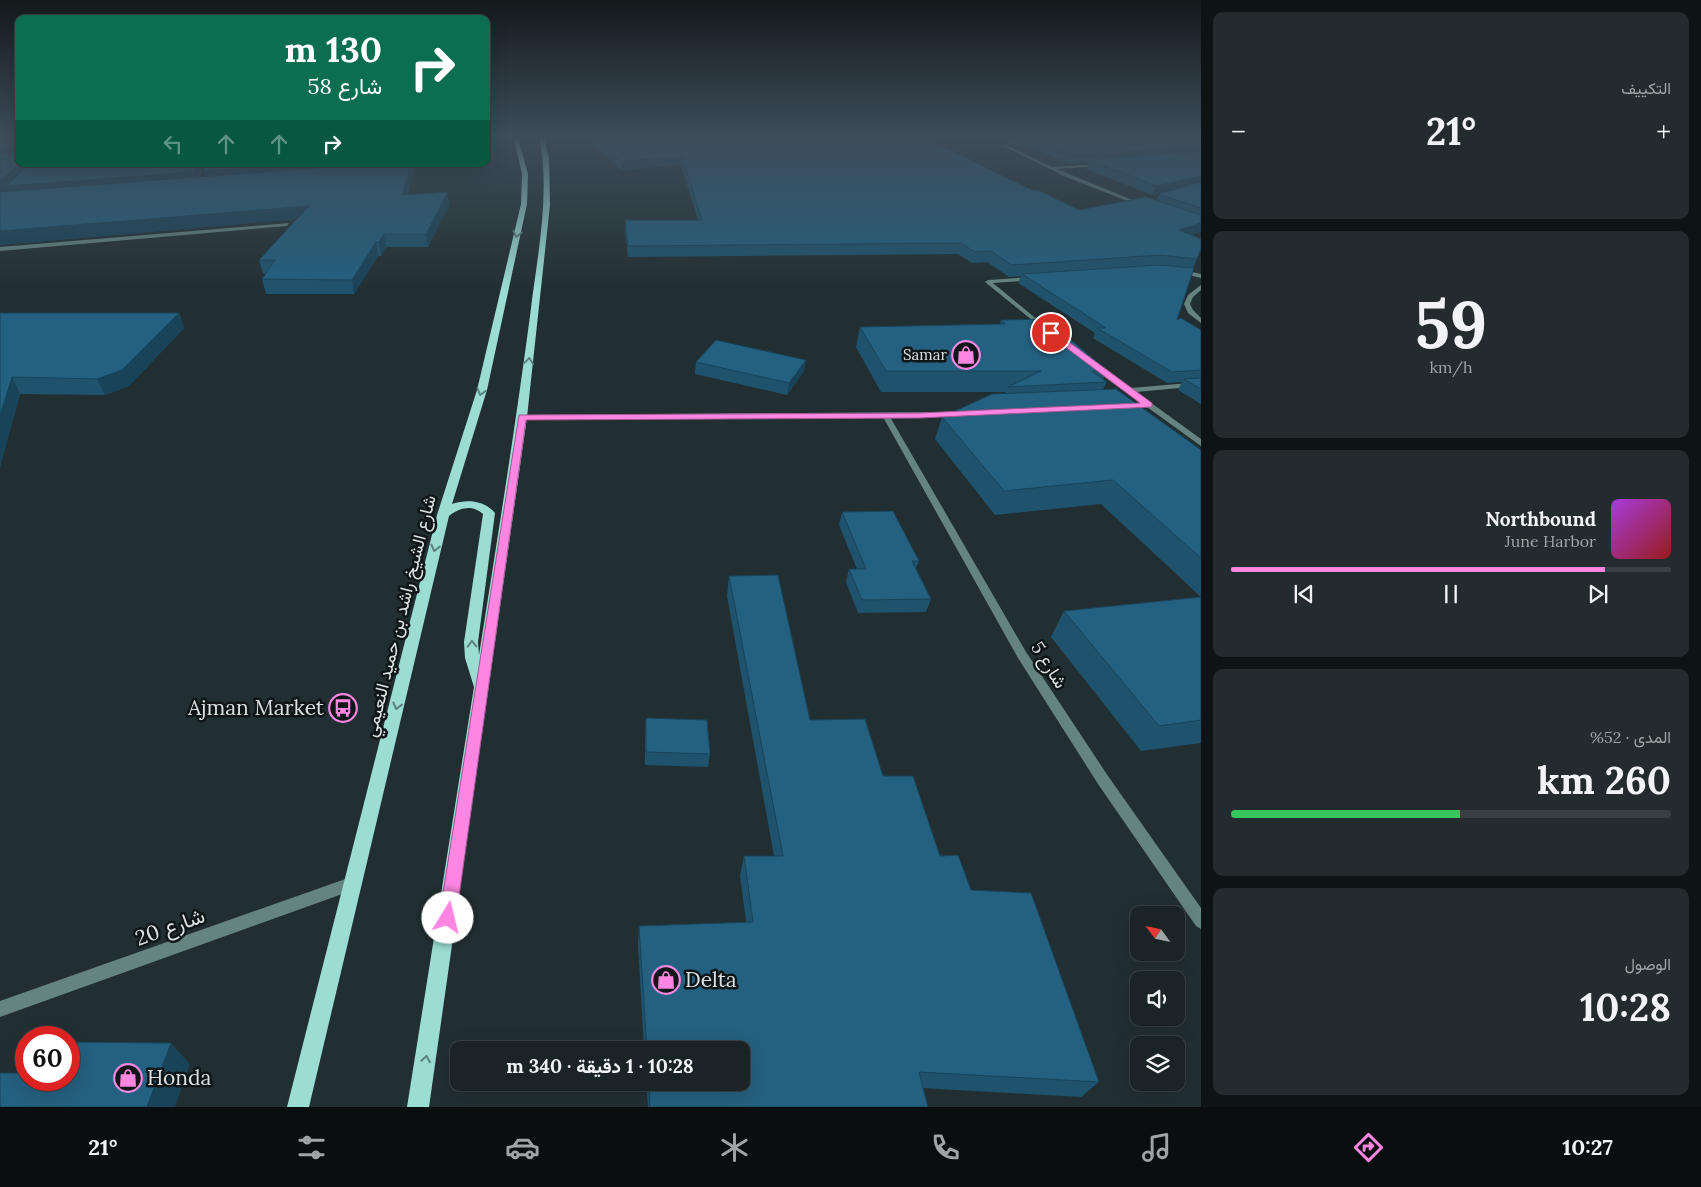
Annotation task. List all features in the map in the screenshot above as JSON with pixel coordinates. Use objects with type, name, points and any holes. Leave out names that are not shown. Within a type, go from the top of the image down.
[{"type":"main road","name":"شارع الشيخ راشد بن حميد النعيمي","points":[[298,1107],[444,516],[482,390],[524,204],[525,187]]},
{"type":"main road","points":[[418,1107],[483,691],[522,417],[547,205],[547,187]]},
{"type":"main road","points":[[444,516],[450,509],[461,505],[478,506],[489,513],[471,642],[472,658],[483,691]]},
{"type":"street","points":[[1098,187],[1136,202],[1144,202]]},
{"type":"street","points":[[0,249],[288,224]]},
{"type":"street","points":[[1172,271],[1201,276]]},
{"type":"street","points":[[1037,279],[988,282],[1051,333]]},
{"type":"street","points":[[1201,287],[1188,297],[1186,303],[1188,309],[1201,321]]},
{"type":"street","points":[[1085,359],[1201,444]]},
{"type":"street","points":[[1128,391],[1201,384]]},
{"type":"street","points":[[1120,407],[1148,405]]},
{"type":"street","points":[[522,417],[965,414]]},
{"type":"street","name":"شارع 5","points":[[886,416],[1022,655],[1103,780],[1201,921]]},
{"type":"street","name":"شارع 20","points":[[0,1009],[354,883]]},
{"type":"building","points":[[70,187],[404,187],[402,195],[448,192],[426,234],[384,234],[379,242],[376,242],[352,280],[262,279],[275,260],[259,260],[309,206],[0,231],[0,192]]},
{"type":"building","points":[[691,187],[1025,187],[1032,190],[1038,190],[1079,210],[1146,197],[1201,215],[1201,223],[1179,230],[1201,239],[1201,248],[1197,259],[1160,255],[1012,265],[991,251],[975,252],[961,243],[628,246],[625,220],[702,220]]},
{"type":"building","points":[[1184,187],[1201,187],[1201,208],[1158,194]]},
{"type":"building","points":[[1159,265],[1194,268],[1177,320],[1181,318],[1201,330],[1201,370],[1172,372],[1097,328],[1106,328],[1022,274]]},
{"type":"building","points":[[0,313],[179,313],[122,370],[97,379],[12,377],[0,416]]},
{"type":"building","points":[[1047,319],[1107,371],[1092,371],[1107,382],[1008,387],[1041,371],[886,371],[860,327],[1005,324],[1001,320]]},
{"type":"building","points":[[716,340],[806,360],[789,383],[696,362]]},
{"type":"building","points":[[1201,378],[1201,389],[1184,379]]},
{"type":"building","points":[[1116,389],[1201,450],[1201,558],[1113,480],[1004,491],[942,417],[992,394]]},
{"type":"building","points":[[893,511],[919,561],[912,561],[931,599],[862,600],[849,569],[866,569],[842,512]]},
{"type":"building","points":[[778,575],[810,720],[865,719],[883,776],[913,776],[940,856],[958,855],[971,890],[1031,893],[1099,1082],[919,1072],[928,1107],[650,1107],[649,1091],[750,1091],[750,1041],[646,1041],[639,926],[753,922],[744,856],[783,856],[729,576]]},
{"type":"building","points":[[1201,597],[1201,720],[1159,726],[1064,611]]},
{"type":"building","points":[[646,718],[707,720],[710,754],[646,752]]},
{"type":"building","name":"Honda","points":[[80,1042],[171,1043],[147,1107],[0,1107],[0,1073],[15,1073],[15,1091],[80,1091]]},
{"type":"place","name":"Samar","points":[[966,355]]},
{"type":"place","name":"Ajman Market","points":[[343,708]]},
{"type":"place","name":"Delta","points":[[666,980]]},
{"type":"place","name":"Honda","points":[[128,1078]]},
{"type":"route","points":[[448,918],[522,417],[920,416],[1148,405],[1051,333]]}]
